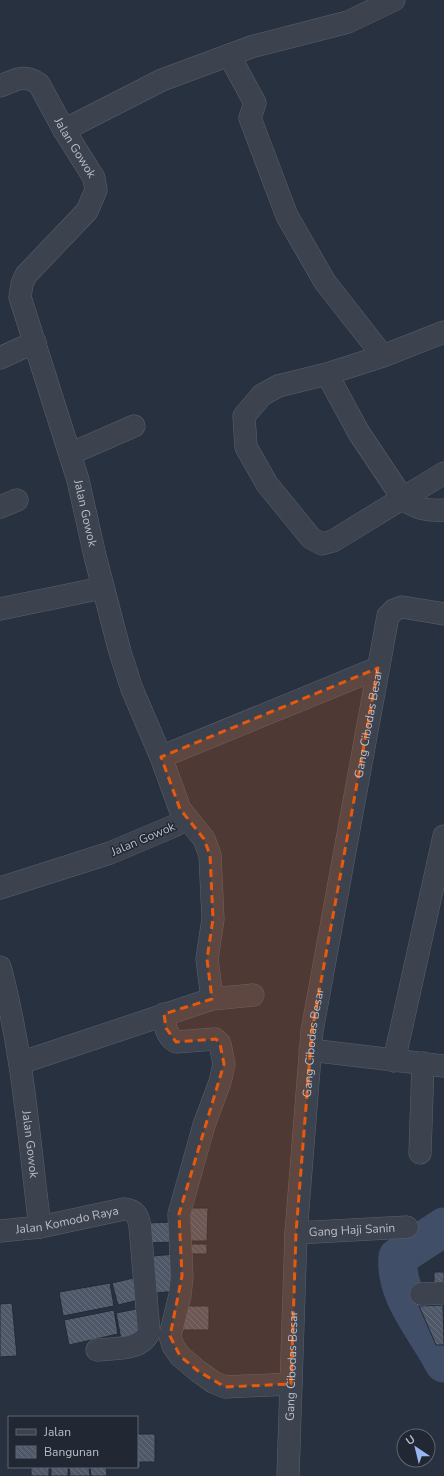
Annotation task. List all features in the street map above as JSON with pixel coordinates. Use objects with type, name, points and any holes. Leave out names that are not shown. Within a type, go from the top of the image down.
[{"type":"street","points":[[64,130],[162,80],[251,47],[348,22],[394,0]]},
{"type":"street","points":[[229,55],[255,103],[250,118],[287,216],[325,282],[383,356]]},
{"type":"street","name":"Jalan Gowok","points":[[0,86],[24,77],[39,84],[64,130],[94,178],[96,190],[87,211],[36,263],[22,284],[20,296],[78,480],[102,588],[120,652],[132,689],[161,757],[180,809],[187,818],[174,826],[110,853],[0,888]]},
{"type":"street","points":[[444,332],[383,356],[327,374],[278,386],[262,395],[244,416],[246,447],[267,484],[311,538],[322,544],[333,541],[403,500],[444,473]]},
{"type":"street","points":[[0,358],[35,342]]},
{"type":"street","points":[[327,374],[359,433],[403,500],[413,507],[431,511],[444,510]]},
{"type":"street","points":[[70,454],[134,426]]},
{"type":"street","points":[[0,609],[102,588]]},
{"type":"street","name":"Gang Cibodas Besar","points":[[288,1476],[296,1233],[310,1050],[378,668],[388,616],[394,610],[402,607],[444,614]]},
{"type":"street","points":[[161,757],[378,668]]},
{"type":"street","points":[[187,818],[204,839],[210,855],[213,918],[207,959],[212,999]]},
{"type":"street","points":[[394,1061],[444,836]]},
{"type":"street","name":"Jalan Gowok","points":[[0,968],[11,1010],[20,1063],[40,1227]]},
{"type":"street","points":[[20,1063],[212,999],[253,995]]},
{"type":"street","points":[[164,1014],[166,1028],[171,1039],[176,1042],[215,1040],[220,1044],[224,1064],[220,1082],[204,1125],[178,1214],[182,1276],[180,1296],[170,1336],[173,1346],[198,1372],[213,1382],[225,1387],[291,1384]]},
{"type":"street","points":[[310,1050],[394,1061],[434,1064],[420,1153]]},
{"type":"street","name":"Jalan Komodo Raya","points":[[0,1231],[40,1227],[124,1209],[134,1212],[138,1217],[140,1226],[149,1332],[146,1339],[137,1345],[97,1350]]},
{"type":"street","name":"Gang Haji Sanin","points":[[296,1233],[408,1227]]},
{"type":"street","points":[[421,1294],[444,1293]]},
{"type":"highlighted area","points":[[378,668],[312,1031],[296,1233],[291,1384],[225,1387],[198,1371],[180,1356],[170,1336],[182,1276],[179,1214],[224,1064],[220,1044],[216,1039],[176,1042],[166,1028],[164,1014],[212,999],[207,959],[213,919],[210,855],[204,839],[180,809],[161,757]]},
{"type":"building","points":[[185,1208],[208,1208],[207,1241],[184,1241]]},
{"type":"building","points":[[174,1222],[175,1242],[147,1243],[147,1223]]},
{"type":"building","points":[[190,1244],[207,1244],[207,1254],[190,1254]]},
{"type":"building","points":[[176,1254],[178,1291],[155,1293],[152,1256]]},
{"type":"building","points":[[434,1272],[444,1272],[444,1290],[434,1289]]},
{"type":"building","points":[[133,1278],[139,1300],[118,1305],[112,1283]]},
{"type":"building","points":[[110,1283],[114,1306],[63,1316],[59,1292]]},
{"type":"building","points":[[12,1303],[17,1356],[0,1357],[0,1304]]},
{"type":"building","points":[[443,1305],[444,1345],[436,1345],[419,1306]]},
{"type":"building","points":[[181,1306],[209,1306],[209,1330],[180,1330]]},
{"type":"building","points":[[136,1309],[141,1334],[121,1339],[116,1313]]},
{"type":"building","points":[[114,1310],[118,1334],[69,1345],[64,1320]]},
{"type":"building","points":[[138,1434],[155,1434],[155,1462],[140,1462],[140,1468],[138,1468]]},
{"type":"building","points":[[31,1468],[49,1468],[49,1476],[31,1476]]},
{"type":"building","points":[[51,1468],[68,1468],[68,1476],[51,1476]]},
{"type":"building","points":[[69,1468],[89,1468],[90,1476],[70,1476]]},
{"type":"building","points":[[90,1468],[106,1468],[107,1476],[91,1476]]},
{"type":"waterway","points":[[444,1227],[398,1257],[398,1271],[401,1285],[407,1299],[444,1363]]}]
